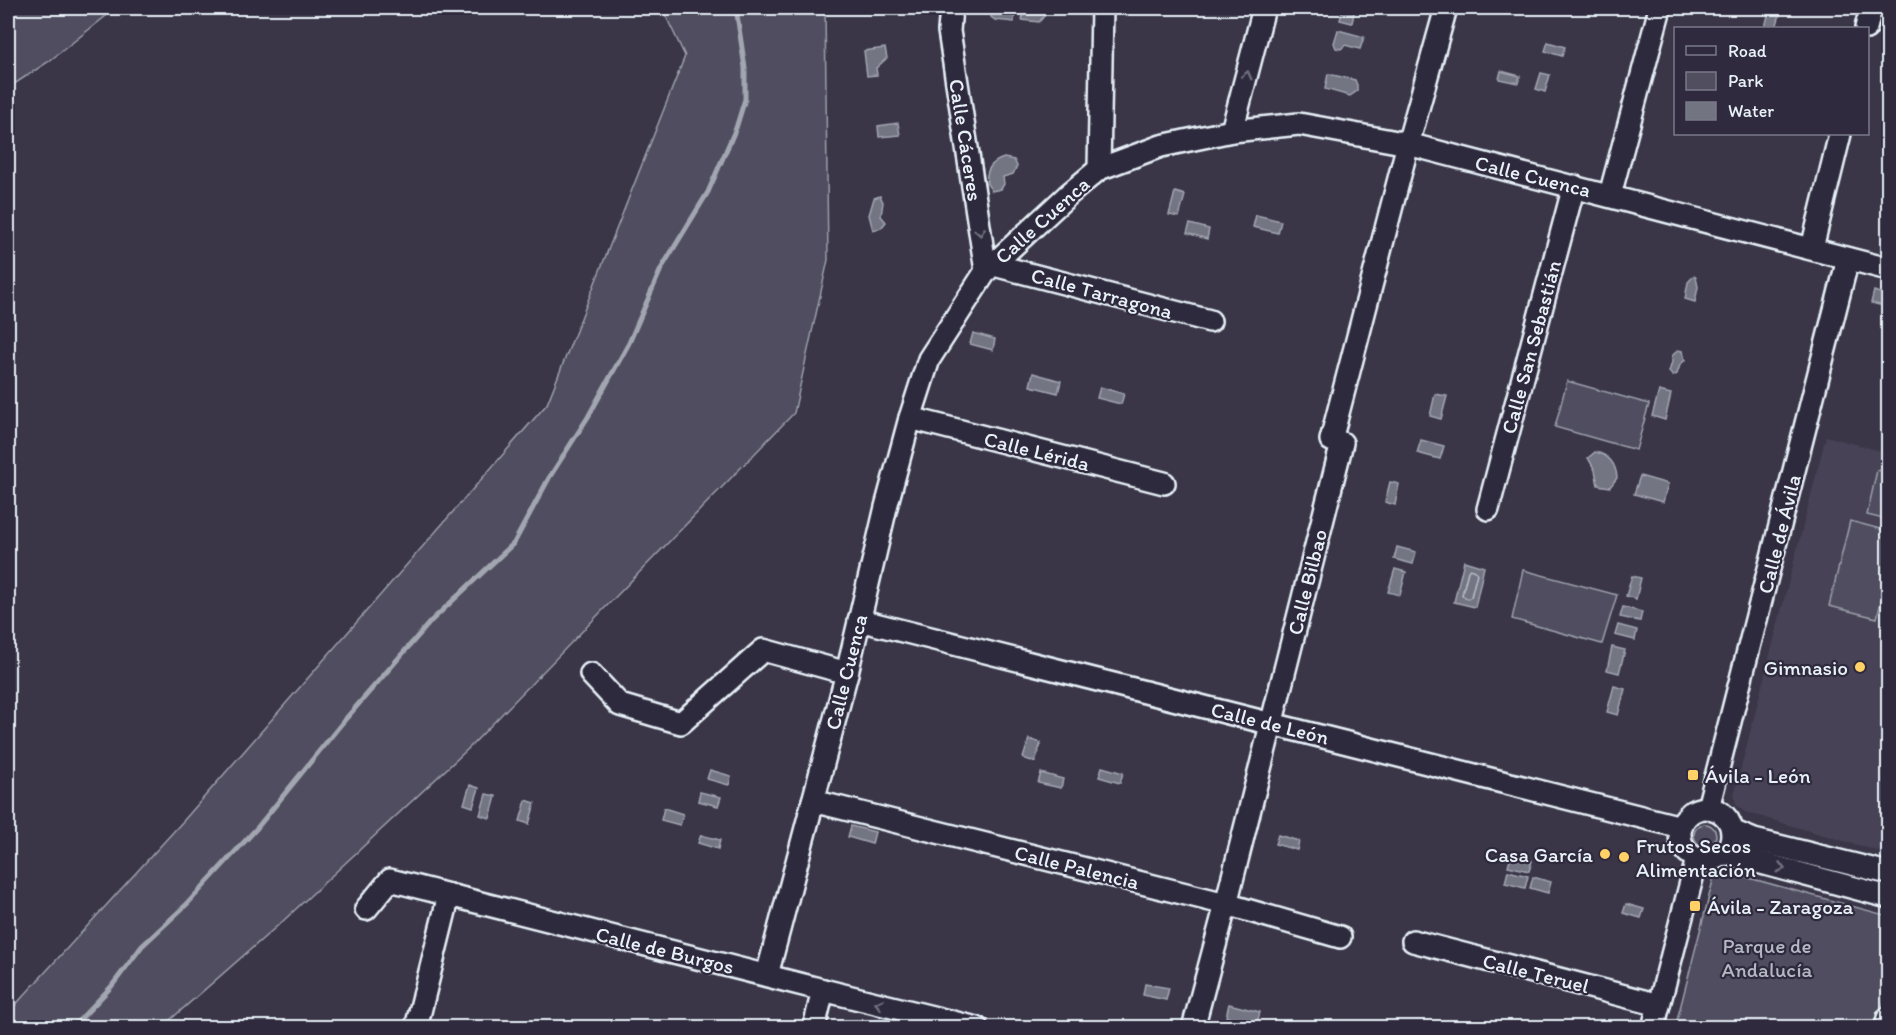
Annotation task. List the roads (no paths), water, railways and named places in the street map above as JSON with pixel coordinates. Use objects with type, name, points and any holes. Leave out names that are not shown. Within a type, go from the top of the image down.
[{"type":"street","name":"Calle Cáceres","points":[[951,8],[949,31],[990,268]]},
{"type":"street","points":[[1099,169],[1102,8]]},
{"type":"street","points":[[1232,131],[1264,8]]},
{"type":"street","points":[[1408,144],[1446,8]]},
{"type":"street","points":[[1610,195],[1660,8]]},
{"type":"street","points":[[1866,27],[1871,8]]},
{"type":"street","name":"Calle Cuenca","points":[[766,975],[813,801],[910,418],[930,359],[990,268],[1099,169],[1161,146],[1232,131],[1299,124],[1408,144],[1888,269]]},
{"type":"street","points":[[1812,248],[1840,135]]},
{"type":"street","name":"Calle Bilbao","points":[[1193,1028],[1342,443],[1331,440],[1408,144]]},
{"type":"street","name":"Calle San Sebastián","points":[[1488,508],[1574,186]]},
{"type":"street","name":"Calle de Ávila","points":[[1708,808],[1848,259]]},
{"type":"street","name":"Calle Tarragona","points":[[990,268],[1210,321]]},
{"type":"street","name":"Calle Lérida","points":[[910,418],[1164,483]]},
{"type":"street","name":"Calle de León","points":[[859,620],[1681,826]]},
{"type":"street","points":[[591,674],[620,705],[681,723],[763,650],[846,673]]},
{"type":"street","name":"Calle Palencia","points":[[813,801],[1226,904],[1340,938]]},
{"type":"street","points":[[1708,808],[1724,815],[1732,831],[1729,846],[1724,853],[1711,860],[1697,859],[1685,850],[1682,844],[1681,826],[1691,813],[1708,808]]},
{"type":"street","points":[[1732,831],[1754,840],[1888,873]]},
{"type":"street","points":[[1724,853],[1888,897]]},
{"type":"street","points":[[1653,1028],[1697,859]]},
{"type":"street","name":"Calle de Burgos","points":[[366,909],[390,880],[976,1028]]},
{"type":"street","points":[[416,1028],[449,896]]},
{"type":"street","name":"Calle Teruel","points":[[1413,941],[1659,1005]]},
{"type":"street","points":[[813,1028],[823,990]]},
{"type":"street","points":[[1886,1028],[1888,1018]]},
{"type":"water","points":[[997,8],[1015,10],[1014,22],[995,20],[991,17],[991,12]]},
{"type":"water","points":[[1024,8],[1039,9],[1045,15],[1039,22],[1022,20]]},
{"type":"water","points":[[1343,8],[1355,8],[1352,23],[1340,20]]},
{"type":"water","points":[[1770,8],[1781,11],[1776,27],[1765,27]]},
{"type":"water","points":[[1338,30],[1364,37],[1360,49],[1345,45],[1341,49],[1336,48],[1334,43]]},
{"type":"water","points":[[1548,42],[1565,47],[1562,56],[1545,51]]},
{"type":"water","points":[[885,48],[887,58],[876,68],[877,75],[867,76],[864,51]]},
{"type":"water","points":[[1501,71],[1520,76],[1518,83],[1499,79]]},
{"type":"water","points":[[1541,73],[1550,75],[1545,92],[1536,89]]},
{"type":"water","points":[[1328,74],[1355,80],[1357,91],[1350,96],[1325,89]]},
{"type":"water","points":[[898,123],[900,135],[879,137],[878,126]]},
{"type":"water","points":[[1004,158],[1014,160],[1017,166],[1013,174],[1003,177],[1004,184],[1001,189],[992,191],[987,184],[988,171],[992,164]]},
{"type":"water","points":[[1175,192],[1185,195],[1179,217],[1169,215]]},
{"type":"water","points":[[880,196],[883,202],[881,216],[886,222],[881,228],[873,230],[869,215],[874,198]]},
{"type":"water","points":[[1256,215],[1281,221],[1278,233],[1253,227]]},
{"type":"water","points":[[1190,224],[1209,229],[1207,239],[1187,233]]},
{"type":"water","points":[[1694,276],[1698,287],[1695,302],[1685,299],[1688,282]]},
{"type":"water","points":[[1874,291],[1888,296],[1888,307],[1871,303]]},
{"type":"water","points":[[973,333],[995,339],[993,350],[970,344]]},
{"type":"water","points":[[1678,350],[1682,351],[1685,360],[1680,365],[1677,374],[1673,376],[1669,372],[1672,356]]},
{"type":"water","points":[[1033,373],[1061,381],[1058,393],[1030,386]]},
{"type":"water","points":[[1100,387],[1124,394],[1121,404],[1097,398]]},
{"type":"water","points":[[1659,391],[1671,394],[1665,420],[1652,416]]},
{"type":"water","points":[[1435,394],[1447,396],[1441,419],[1430,416]]},
{"type":"water","points":[[1421,440],[1444,446],[1440,459],[1417,453]]},
{"type":"water","points":[[1595,452],[1605,455],[1614,464],[1617,478],[1610,487],[1598,485],[1595,470],[1588,458]]},
{"type":"water","points":[[1640,476],[1668,484],[1663,502],[1634,494]]},
{"type":"water","points":[[1390,482],[1399,484],[1395,505],[1385,502]]},
{"type":"water","points":[[1397,547],[1416,552],[1413,564],[1394,559]]},
{"type":"water","points":[[1464,561],[1484,567],[1475,607],[1454,602]]},
{"type":"water","points":[[1395,569],[1406,572],[1400,595],[1388,592]]},
{"type":"water","points":[[1632,576],[1641,578],[1636,599],[1626,596]]},
{"type":"water","points":[[1623,607],[1642,612],[1640,621],[1620,617]]},
{"type":"water","points":[[1618,625],[1637,630],[1635,640],[1615,635]]},
{"type":"water","points":[[1612,647],[1625,650],[1619,673],[1607,670]]},
{"type":"water","points":[[1614,686],[1625,689],[1618,715],[1607,712]]},
{"type":"water","points":[[1029,739],[1041,743],[1035,762],[1023,758]]},
{"type":"water","points":[[1102,767],[1123,773],[1120,783],[1099,777]]},
{"type":"water","points":[[710,770],[731,776],[729,785],[707,779]]},
{"type":"water","points":[[1041,773],[1063,779],[1061,788],[1038,783]]},
{"type":"water","points":[[470,785],[479,788],[473,807],[464,804]]},
{"type":"water","points":[[700,792],[721,797],[718,806],[698,801]]},
{"type":"water","points":[[486,794],[496,796],[490,818],[480,815]]},
{"type":"water","points":[[526,800],[535,803],[529,824],[520,821]]},
{"type":"water","points":[[664,808],[683,814],[680,825],[661,820]]},
{"type":"water","points":[[851,826],[875,832],[872,844],[848,837]]},
{"type":"water","points":[[701,835],[720,840],[718,849],[698,843]]},
{"type":"water","points":[[1278,835],[1299,841],[1297,850],[1275,844]]},
{"type":"water","points":[[1511,855],[1532,861],[1529,871],[1508,866]]},
{"type":"water","points":[[1508,871],[1528,876],[1525,888],[1505,883]]},
{"type":"water","points":[[1533,877],[1551,882],[1548,893],[1530,888]]},
{"type":"water","points":[[1626,904],[1644,909],[1641,918],[1623,913]]},
{"type":"water","points":[[1145,984],[1169,988],[1166,1000],[1143,995]]},
{"type":"water","points":[[1229,1004],[1260,1012],[1257,1024],[1226,1017]]},
{"type":"waterway","points":[[72,1028],[111,987],[142,946],[187,904],[257,828],[342,723],[431,621],[514,543],[549,478],[588,417],[629,343],[661,269],[708,192],[736,128],[745,99],[745,68],[736,8]]},
{"type":"place","name":"Gimnasio","points":[[1860,667]]},
{"type":"place","name":"Ávila - León","points":[[1693,775]]},
{"type":"place","name":"Casa García","points":[[1605,854]]},
{"type":"place","name":"Frutos Secos Alimentación","points":[[1624,857]]},
{"type":"place","name":"Ávila - Zaragoza","points":[[1695,906]]},
{"type":"park label","name":"Parque de Andalucía","points":[[1767,957]]}]
